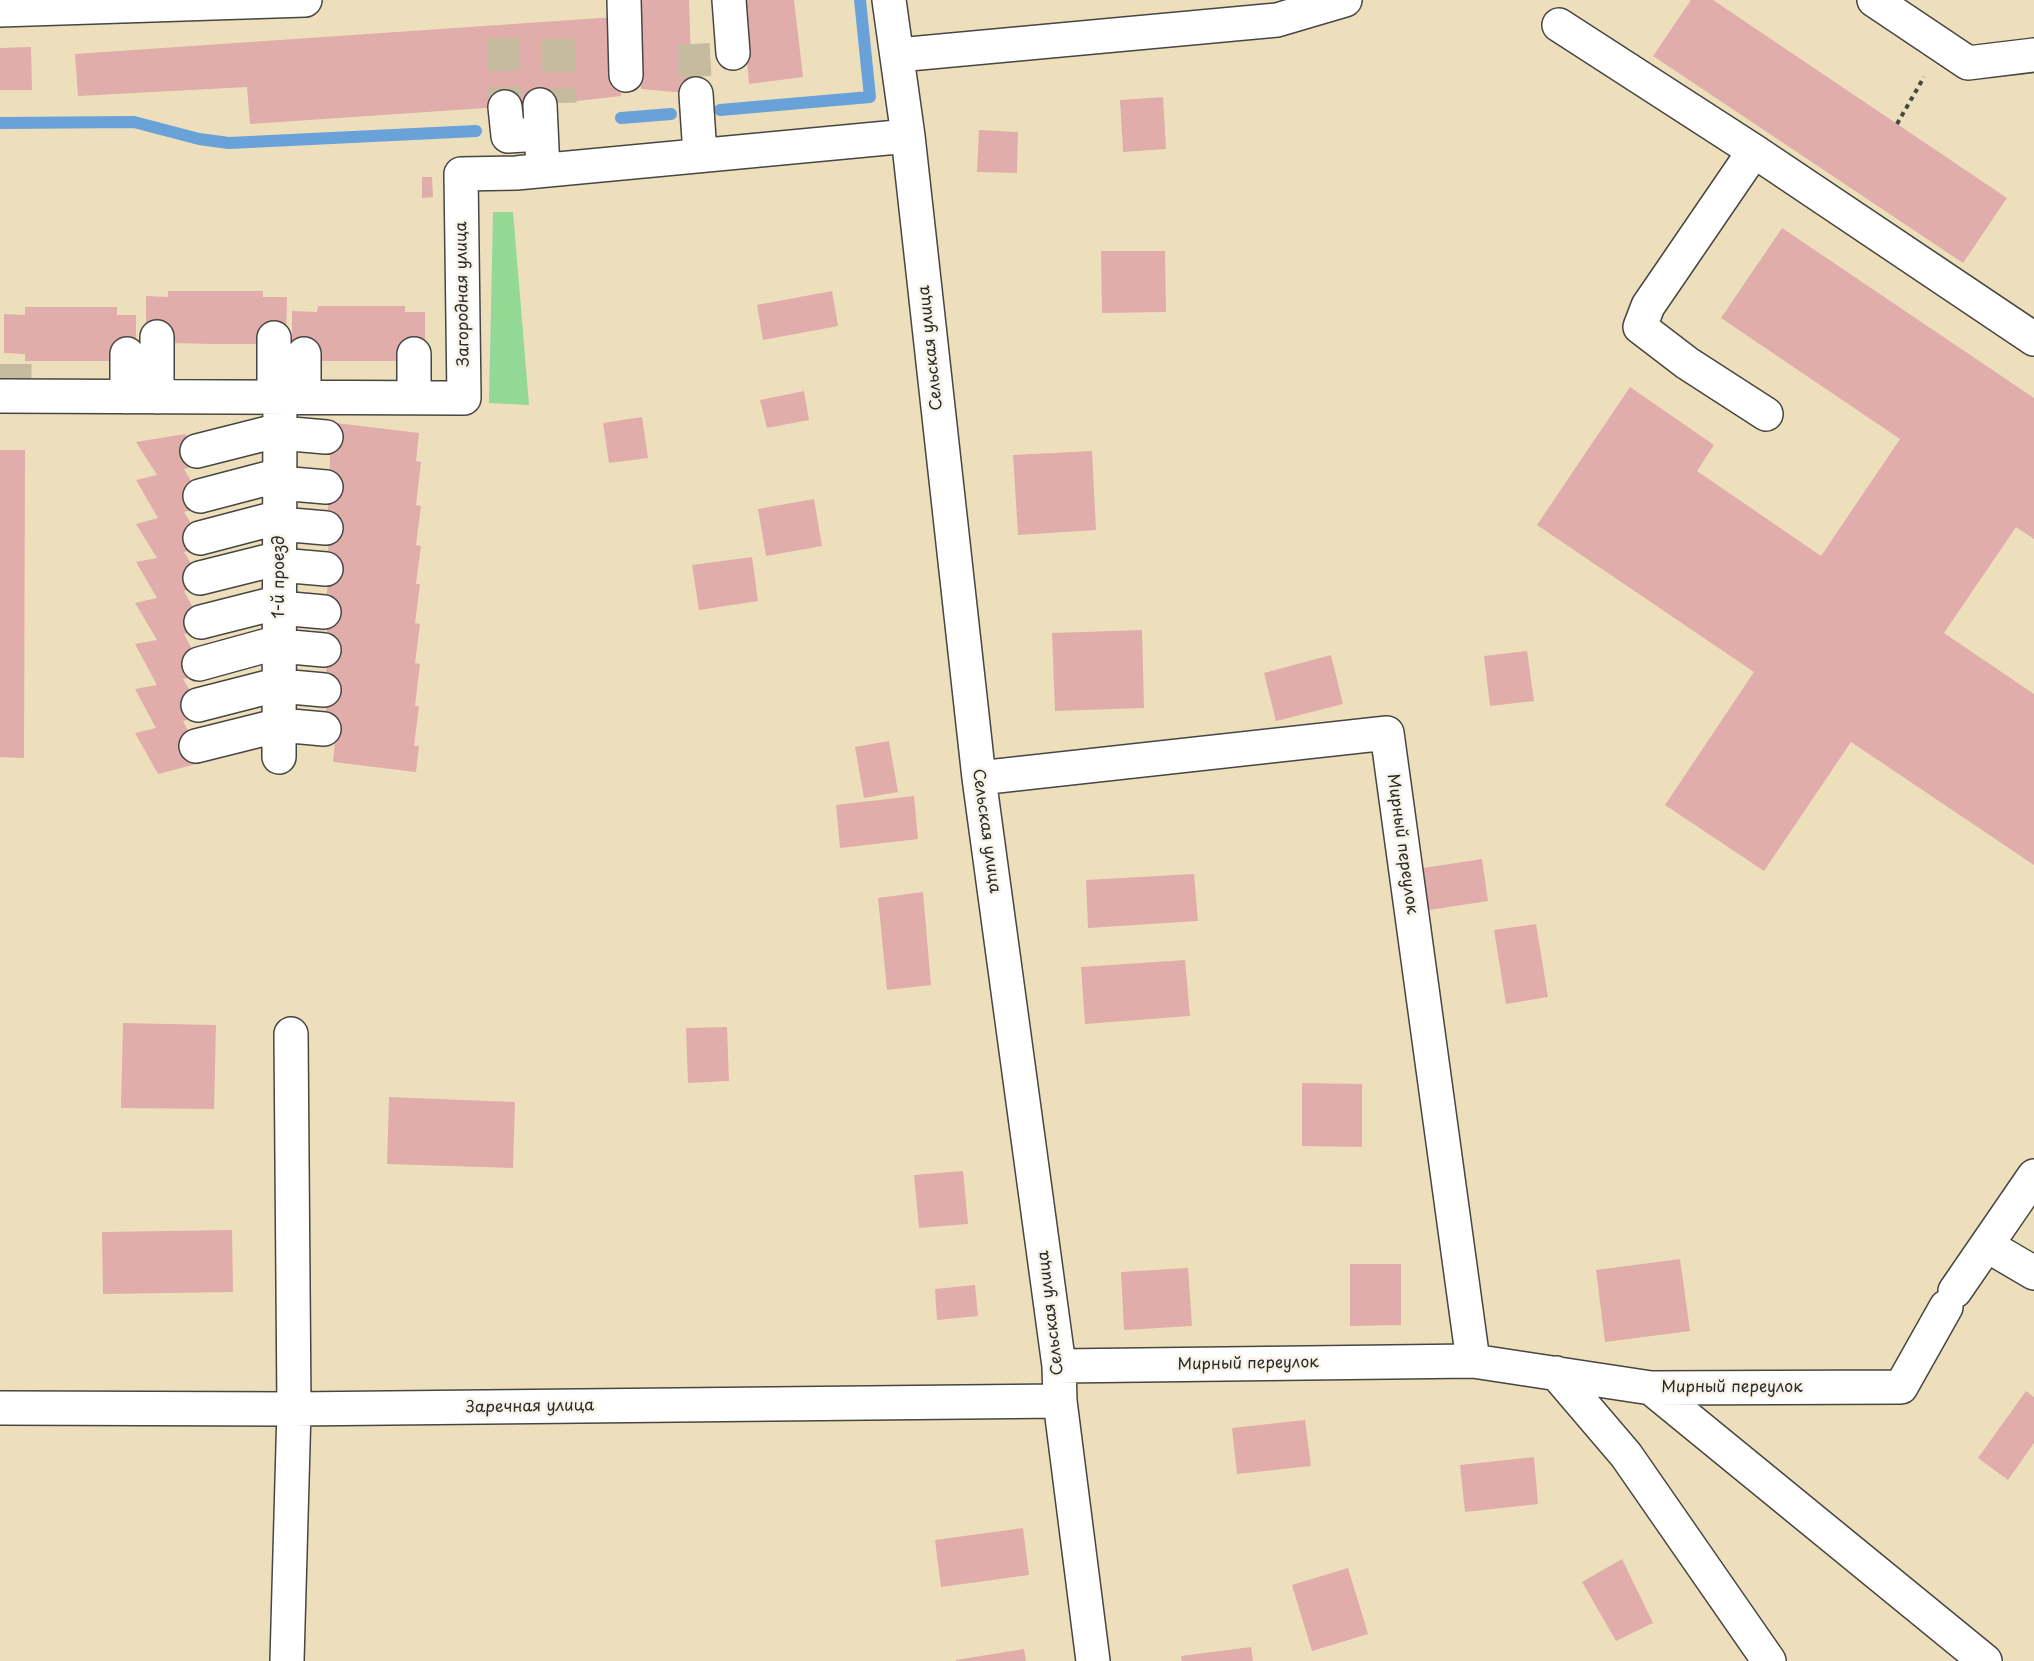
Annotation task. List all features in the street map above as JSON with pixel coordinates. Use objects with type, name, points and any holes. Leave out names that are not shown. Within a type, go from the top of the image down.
[{"type":"street","points":[[0,10],[304,0]]},
{"type":"street","points":[[624,0],[626,75]]},
{"type":"street","points":[[729,0],[733,53]]},
{"type":"street","name":"Сельская улица","points":[[889,0],[908,136],[979,778],[1059,1366],[1060,1401],[1093,1661]]},
{"type":"street","points":[[898,55],[1277,20],[1345,0]]},
{"type":"street","points":[[1874,0],[1968,63],[2034,55]]},
{"type":"street","points":[[1559,25],[1754,151],[2034,339]]},
{"type":"street","points":[[696,94],[700,155]]},
{"type":"street","points":[[505,107],[508,136],[547,114],[553,169]]},
{"type":"street","name":"Загородная улица","points":[[0,396],[464,398],[461,174],[553,169],[908,136]]},
{"type":"street","points":[[1754,151],[1648,306],[1640,327],[1687,363],[1766,414]]},
{"type":"street","points":[[142,397],[157,337]]},
{"type":"street","points":[[274,338],[286,398]]},
{"type":"street","points":[[127,354],[142,397]]},
{"type":"street","points":[[286,398],[304,354]]},
{"type":"street","points":[[414,354],[414,398]]},
{"type":"street","name":"1-й проезд","points":[[279,757],[280,431],[286,398]]},
{"type":"street","points":[[197,451],[280,431],[326,436]]},
{"type":"street","points":[[200,496],[280,479],[326,487]]},
{"type":"street","points":[[200,538],[280,521],[326,528]]},
{"type":"street","points":[[200,579],[280,561],[326,569]]},
{"type":"street","points":[[201,622],[280,605],[324,612]]},
{"type":"street","points":[[199,664],[279,644],[324,650]]},
{"type":"street","points":[[198,705],[280,685],[324,690]]},
{"type":"street","points":[[196,746],[280,725],[324,729]]},
{"type":"street","name":"Мирный переулок","points":[[979,778],[1387,734],[1473,1361]]},
{"type":"street","points":[[287,1661],[294,1409],[291,1034]]},
{"type":"street","points":[[2034,1176],[1988,1246],[2034,1273]]},
{"type":"street","name":"Мирный переулок","points":[[1059,1366],[1473,1361],[1651,1388],[1901,1387],[1951,1299],[1988,1246]]},
{"type":"street","points":[[1557,1373],[1626,1455],[1769,1661]]},
{"type":"street","points":[[1651,1388],[1985,1661]]},
{"type":"street","name":"Заречная улица","points":[[0,1408],[294,1409],[1060,1401]]},
{"type":"green space","points":[[493,212],[513,212],[529,405],[489,403]]},
{"type":"building","points":[[638,0],[689,0],[692,87],[696,94],[641,89]]},
{"type":"building","points":[[742,0],[794,0],[803,77],[749,84]]},
{"type":"building","points":[[1691,0],[1713,0],[2007,198],[1963,263],[1653,56]]},
{"type":"building","points":[[615,17],[621,96],[560,103],[250,124],[247,87],[78,96],[75,54]]},
{"type":"building","points":[[31,47],[32,90],[0,90],[0,48]]},
{"type":"building","points":[[1163,97],[1166,149],[1123,152],[1120,100]]},
{"type":"building","points":[[979,130],[1018,132],[1017,173],[977,172]]},
{"type":"building","points":[[422,177],[432,177],[433,197],[422,198]]},
{"type":"building","points":[[1782,228],[2034,398],[2034,539],[2016,527],[1944,633],[2034,694],[2034,865],[1851,742],[1764,871],[1665,805],[1754,672],[1537,525],[1630,387],[1714,445],[1697,471],[1821,556],[1900,439],[1721,318]]},
{"type":"building","points":[[1101,251],[1165,251],[1166,312],[1102,313]]},
{"type":"building","points":[[168,291],[263,291],[263,297],[287,297],[286,338],[263,344],[216,344],[168,343],[146,337],[146,296],[168,297]]},
{"type":"building","points":[[832,291],[838,326],[763,340],[757,305]]},
{"type":"building","points":[[318,306],[405,306],[405,312],[425,312],[425,355],[405,361],[317,361],[292,354],[292,311],[317,312]]},
{"type":"building","points":[[25,307],[117,307],[117,315],[136,315],[136,354],[117,361],[25,361],[25,354],[4,353],[4,314],[25,315]]},
{"type":"building","points":[[804,391],[809,420],[767,428],[760,400]]},
{"type":"building","points":[[642,417],[648,458],[609,463],[603,423]]},
{"type":"building","points":[[328,422],[419,433],[416,461],[421,462],[416,505],[421,506],[416,545],[421,546],[416,584],[420,584],[415,623],[420,624],[415,663],[420,664],[415,706],[419,706],[414,746],[419,746],[416,772],[333,762],[335,740],[323,739],[327,698],[323,697],[328,656],[324,655],[329,616],[324,615],[329,576],[324,575],[330,538],[325,537],[330,454],[324,453]]},
{"type":"building","points":[[185,434],[206,463],[184,469],[206,506],[184,512],[206,547],[184,552],[205,586],[184,591],[205,630],[184,634],[205,674],[183,679],[205,715],[183,721],[204,762],[158,774],[135,733],[156,728],[135,689],[157,685],[135,644],[157,640],[135,603],[157,598],[136,562],[157,558],[136,524],[158,518],[136,480],[157,475],[136,442]]},
{"type":"building","points":[[0,450],[25,450],[24,758],[0,757]]},
{"type":"building","points":[[1092,451],[1096,530],[1018,535],[1013,455]]},
{"type":"building","points":[[814,499],[822,546],[766,556],[758,509]]},
{"type":"building","points":[[752,557],[758,601],[699,610],[692,565]]},
{"type":"building","points":[[1142,630],[1144,708],[1055,711],[1052,633]]},
{"type":"building","points":[[1527,651],[1534,701],[1490,706],[1484,656]]},
{"type":"building","points":[[1331,655],[1343,704],[1276,721],[1264,673]]},
{"type":"building","points":[[889,741],[898,792],[864,798],[855,747]]},
{"type":"building","points":[[914,796],[918,839],[840,848],[836,805]]},
{"type":"building","points":[[1482,859],[1488,901],[1429,910],[1423,868]]},
{"type":"building","points":[[1194,874],[1198,921],[1088,928],[1086,880]]},
{"type":"building","points":[[923,892],[931,985],[887,990],[878,898]]},
{"type":"building","points":[[1536,924],[1548,997],[1506,1004],[1494,930]]},
{"type":"building","points":[[1185,960],[1190,1016],[1085,1024],[1081,967]]},
{"type":"building","points":[[123,1023],[216,1025],[214,1109],[121,1108]]},
{"type":"building","points":[[727,1027],[729,1081],[688,1083],[686,1028]]},
{"type":"building","points":[[1302,1083],[1362,1084],[1362,1147],[1302,1146]]},
{"type":"building","points":[[389,1097],[515,1102],[513,1168],[387,1164]]},
{"type":"building","points":[[963,1171],[968,1224],[919,1228],[914,1175]]},
{"type":"building","points":[[232,1230],[233,1292],[103,1294],[102,1232]]},
{"type":"building","points":[[1680,1259],[1690,1331],[1605,1342],[1596,1270]]},
{"type":"building","points":[[1350,1264],[1401,1264],[1401,1325],[1350,1326]]},
{"type":"building","points":[[1188,1268],[1192,1326],[1124,1330],[1121,1272]]},
{"type":"building","points":[[975,1285],[978,1316],[937,1320],[935,1289]]},
{"type":"building","points":[[2026,1391],[2034,1397],[2034,1443],[2008,1480],[1978,1458]]},
{"type":"building","points":[[1305,1420],[1311,1466],[1237,1474],[1232,1428]]},
{"type":"building","points":[[1534,1457],[1538,1504],[1465,1512],[1460,1465]]},
{"type":"building","points":[[1023,1528],[1029,1575],[941,1587],[935,1540]]},
{"type":"building","points":[[1622,1559],[1653,1623],[1616,1641],[1582,1582]]},
{"type":"building","points":[[1348,1568],[1368,1634],[1312,1651],[1292,1585]]},
{"type":"building","points":[[1251,1647],[1253,1661],[1182,1661],[1181,1656]]},
{"type":"building","points":[[1024,1649],[1026,1661],[956,1661],[956,1660]]},
{"type":"waterway","points":[[720,110],[870,97],[860,0]]},
{"type":"waterway","points":[[621,118],[671,114]]},
{"type":"waterway","points":[[0,123],[134,122],[199,139],[229,143],[476,131]]},
{"type":"tunnel","points":[[503,38],[505,107]]},
{"type":"tunnel","points":[[558,39],[560,103]]},
{"type":"tunnel","points":[[693,44],[696,94]]},
{"type":"tunnel","points":[[15,354],[15,397]]}]
